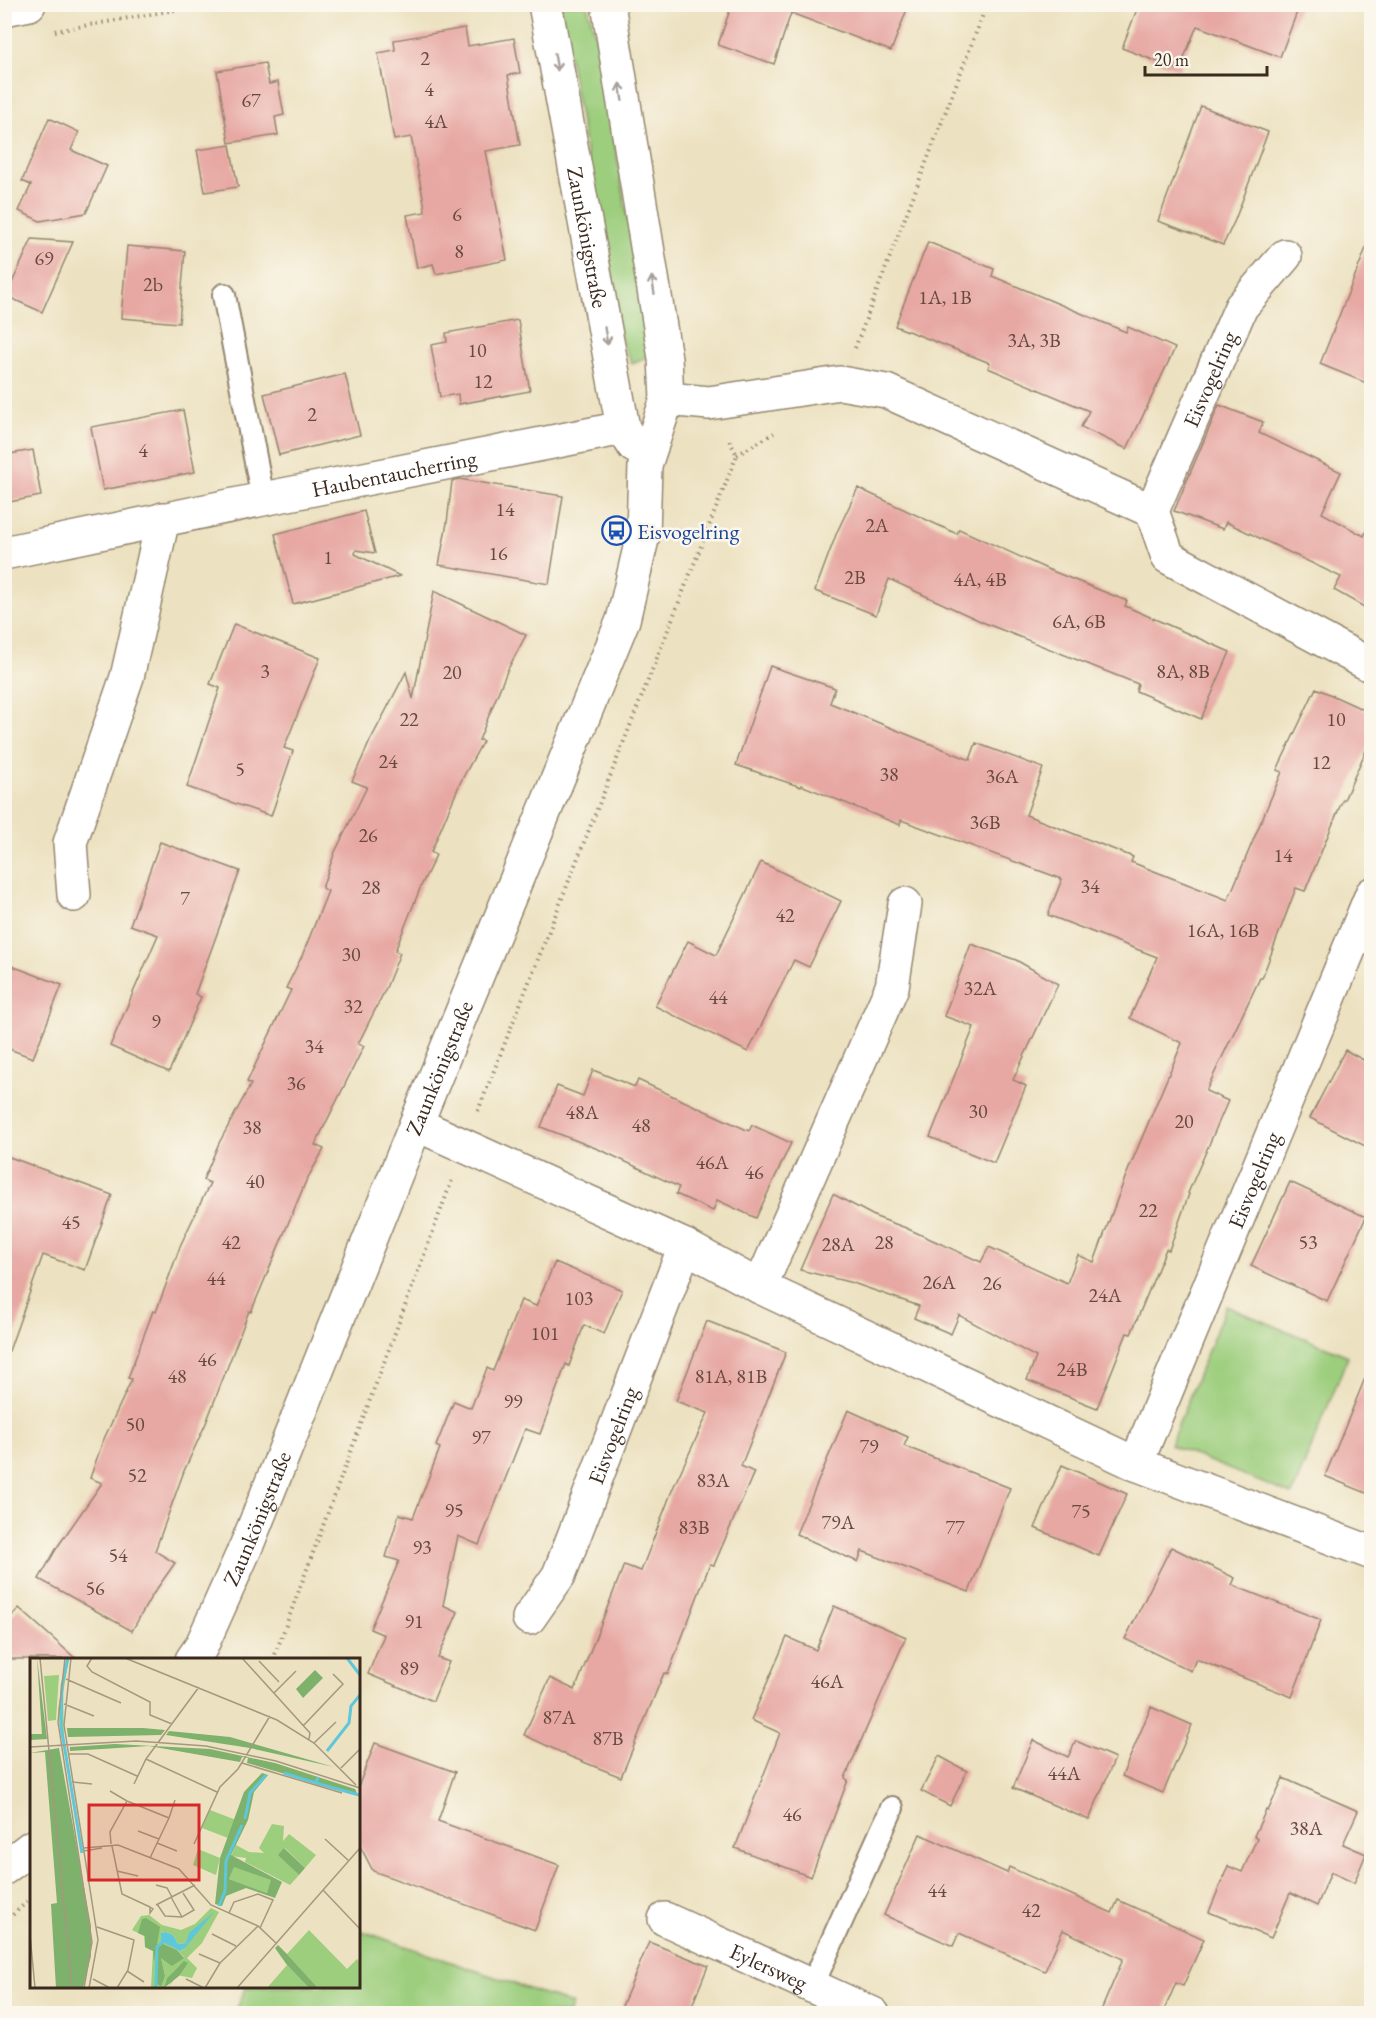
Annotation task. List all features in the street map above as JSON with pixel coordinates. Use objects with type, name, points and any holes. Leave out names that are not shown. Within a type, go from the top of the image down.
[{"type":"street","points":[[4,9],[29,4]]},
{"type":"street","name":"Zaunkönigstraße","points":[[545,4],[623,428],[645,465]]},
{"type":"street","name":"Zaunkönigstraße","points":[[193,1658],[201,1647],[248,1542],[416,1124],[623,620],[643,535],[645,465],[667,399],[665,358],[608,4]]},
{"type":"street","name":"Eisvogelring","points":[[1152,511],[1241,307],[1285,256]]},
{"type":"street","points":[[667,399],[709,403],[840,383],[886,390],[1152,511],[1168,557],[1371,666]]},
{"type":"street","name":"Haubentaucherring","points":[[4,554],[163,519],[623,428]]},
{"type":"street","points":[[74,895],[70,843],[127,677],[163,519]]},
{"type":"street","name":"Eisvogelring","points":[[1136,1464],[1371,894]]},
{"type":"street","points":[[760,1287],[892,987],[905,904]]},
{"type":"street","points":[[416,1124],[685,1246],[760,1287],[1136,1464],[1371,1553]]},
{"type":"street","name":"Eisvogelring","points":[[529,1618],[559,1575],[685,1246]]},
{"type":"street","points":[[4,1868],[30,1848]]},
{"type":"street","name":"Eylersweg","points":[[665,1919],[867,2012]]},
{"type":"lane","points":[[224,295],[263,499]]},
{"type":"lane","points":[[812,1986],[892,1808]]},
{"type":"path","points":[[49,32],[208,4]]},
{"type":"path","points":[[840,383],[987,4]]},
{"type":"path","points":[[273,1658],[465,1145],[737,455],[709,403]]},
{"type":"path","points":[[4,1923],[30,1899]]},
{"type":"green space","points":[[560,5],[587,5],[598,44],[649,356],[632,363],[619,336]]},
{"type":"green space","points":[[1226,1306],[1348,1356],[1292,1495],[1170,1445]]},
{"type":"green space","points":[[360,1930],[572,2004],[568,2014],[235,2013],[246,1988],[360,1988]]},
{"type":"building","points":[[732,4],[909,4],[891,51],[791,13],[774,64],[718,45]]},
{"type":"building","points":[[1139,4],[1300,4],[1280,57],[1197,26],[1179,70],[1122,48]]},
{"type":"building","points":[[465,28],[468,46],[514,38],[520,73],[508,75],[520,145],[486,151],[507,260],[436,274],[433,264],[417,268],[407,215],[425,212],[424,202],[411,137],[394,140],[378,53],[395,50],[394,40]]},
{"type":"building","points":[[265,63],[269,84],[278,82],[284,115],[275,117],[278,135],[229,143],[217,71]]},
{"type":"building","points":[[1201,106],[1268,132],[1235,220],[1223,245],[1158,221]]},
{"type":"building","points":[[49,118],[79,132],[71,150],[107,166],[86,213],[40,221],[19,211],[31,185],[22,181]]},
{"type":"building","points":[[230,145],[238,187],[205,192],[197,150]]},
{"type":"building","points":[[32,239],[73,242],[42,312],[6,296]]},
{"type":"building","points":[[1371,239],[1371,385],[1320,364]]},
{"type":"building","points":[[928,242],[994,269],[992,276],[1126,332],[1128,327],[1175,348],[1127,449],[1081,427],[1089,411],[988,368],[990,363],[895,326]]},
{"type":"building","points":[[127,246],[185,251],[179,323],[121,318]]},
{"type":"building","points":[[518,320],[530,391],[459,404],[458,394],[440,397],[431,345],[447,342],[446,333]]},
{"type":"building","points":[[345,374],[360,435],[279,455],[264,394]]},
{"type":"building","points":[[1219,405],[1263,422],[1259,433],[1341,472],[1322,513],[1364,536],[1371,521],[1371,611],[1334,590],[1341,577],[1226,522],[1223,529],[1174,511]]},
{"type":"building","points":[[183,410],[195,472],[103,490],[91,427]]},
{"type":"building","points":[[33,450],[41,496],[4,503],[4,455]]},
{"type":"building","points":[[459,479],[563,496],[549,584],[439,565],[452,481]]},
{"type":"building","points":[[858,488],[957,534],[959,529],[1047,569],[1127,601],[1125,606],[1230,652],[1201,719],[1136,691],[1138,684],[987,624],[889,579],[876,615],[815,591],[837,532]]},
{"type":"building","points":[[364,511],[375,553],[356,550],[355,554],[400,576],[293,604],[275,534]]},
{"type":"building","points":[[434,591],[526,635],[507,671],[479,740],[483,741],[461,781],[431,852],[436,855],[395,951],[400,953],[386,988],[358,1044],[364,1046],[315,1145],[324,1149],[306,1181],[251,1312],[249,1311],[206,1423],[184,1471],[155,1551],[175,1563],[151,1597],[132,1631],[39,1579],[58,1546],[102,1483],[90,1478],[103,1441],[132,1379],[128,1378],[153,1311],[156,1312],[181,1244],[210,1183],[203,1180],[219,1143],[251,1084],[247,1082],[291,990],[286,988],[302,956],[328,891],[322,888],[335,852],[367,787],[352,781],[406,672],[413,699]]},
{"type":"building","points":[[234,624],[320,658],[284,748],[293,751],[271,816],[187,787],[220,688],[210,684]]},
{"type":"building","points":[[770,666],[835,688],[830,703],[970,760],[976,743],[1043,768],[1026,815],[1133,857],[1131,862],[1228,900],[1282,772],[1277,770],[1316,688],[1371,713],[1371,739],[1305,891],[1296,888],[1262,978],[1206,1091],[1228,1101],[1188,1193],[1169,1250],[1166,1249],[1131,1334],[1127,1333],[1097,1408],[1027,1380],[1036,1357],[959,1315],[951,1334],[914,1318],[919,1306],[853,1283],[800,1270],[833,1194],[876,1217],[981,1262],[989,1247],[1067,1283],[1078,1255],[1094,1262],[1125,1178],[1182,1043],[1130,1018],[1157,957],[1048,915],[1062,879],[901,820],[900,825],[801,785],[801,787],[736,765]]},
{"type":"building","points":[[160,842],[240,871],[195,994],[201,997],[169,1072],[110,1046],[158,935],[130,925]]},
{"type":"building","points":[[761,862],[841,901],[809,967],[794,960],[748,1052],[655,1006],[688,941],[716,955]]},
{"type":"building","points":[[971,944],[1016,960],[1058,984],[1013,1080],[1026,1086],[994,1163],[930,1137],[974,1027],[944,1016]]},
{"type":"building","points":[[4,963],[62,985],[33,1058],[4,1047]]},
{"type":"building","points":[[1345,1050],[1371,1064],[1371,1149],[1310,1118]]},
{"type":"building","points":[[593,1070],[635,1087],[638,1080],[749,1131],[752,1125],[791,1143],[756,1218],[717,1200],[713,1211],[676,1194],[679,1187],[603,1151],[541,1127],[557,1086],[583,1096]]},
{"type":"building","points":[[4,1155],[112,1195],[85,1270],[43,1255],[9,1351],[4,1350]]},
{"type":"building","points":[[1290,1182],[1366,1217],[1327,1301],[1251,1266]]},
{"type":"building","points":[[555,1262],[622,1290],[604,1334],[584,1325],[569,1366],[566,1364],[540,1434],[525,1429],[479,1545],[458,1536],[443,1605],[458,1612],[438,1658],[449,1662],[433,1701],[368,1674],[384,1635],[370,1629],[399,1561],[386,1557],[399,1514],[413,1518],[440,1448],[436,1446],[454,1401],[471,1408],[487,1368],[493,1371],[521,1300],[536,1306]]},
{"type":"building","points":[[707,1321],[786,1352],[741,1466],[754,1472],[714,1565],[710,1564],[668,1674],[664,1673],[621,1777],[524,1735],[550,1678],[575,1690],[624,1565],[641,1571],[673,1488],[708,1413],[676,1401]]},
{"type":"building","points":[[1371,1366],[1371,1495],[1325,1476]]},
{"type":"building","points":[[848,1410],[908,1437],[904,1446],[1010,1488],[969,1592],[862,1551],[858,1562],[796,1534]]},
{"type":"building","points":[[1062,1465],[1127,1494],[1099,1556],[1035,1528]]},
{"type":"building","points":[[1171,1547],[1235,1578],[1232,1585],[1321,1620],[1292,1697],[1196,1659],[1191,1671],[1125,1639]]},
{"type":"building","points":[[834,1606],[906,1637],[845,1778],[848,1780],[811,1877],[735,1848],[780,1733],[751,1720],[787,1637],[816,1650]]},
{"type":"building","points":[[19,1608],[75,1658],[4,1659],[4,1624]]},
{"type":"building","points":[[1151,1707],[1192,1725],[1163,1793],[1122,1776]]},
{"type":"building","points":[[1033,1740],[1068,1757],[1076,1741],[1115,1758],[1089,1820],[1013,1788]]},
{"type":"building","points":[[375,1743],[455,1772],[438,1821],[559,1865],[535,1930],[373,1871],[360,1846],[360,1782]]},
{"type":"building","points":[[939,1756],[967,1771],[950,1806],[921,1791]]},
{"type":"building","points":[[1283,1778],[1358,1811],[1343,1844],[1366,1854],[1354,1883],[1331,1872],[1317,1906],[1290,1893],[1271,1938],[1209,1912],[1228,1866],[1242,1872],[1257,1838],[1254,1836]]},
{"type":"building","points":[[920,1834],[1007,1873],[1009,1867],[1112,1913],[1118,1900],[1204,1939],[1183,1986],[1176,1983],[1163,2013],[1100,2013],[1123,1959],[1063,1930],[1045,1971],[959,1933],[953,1946],[884,1915]]},
{"type":"building","points":[[649,1942],[708,1966],[689,2013],[619,2013]]},
{"type":"place","name":"Eisvogelring","points":[[616,531]]}]
